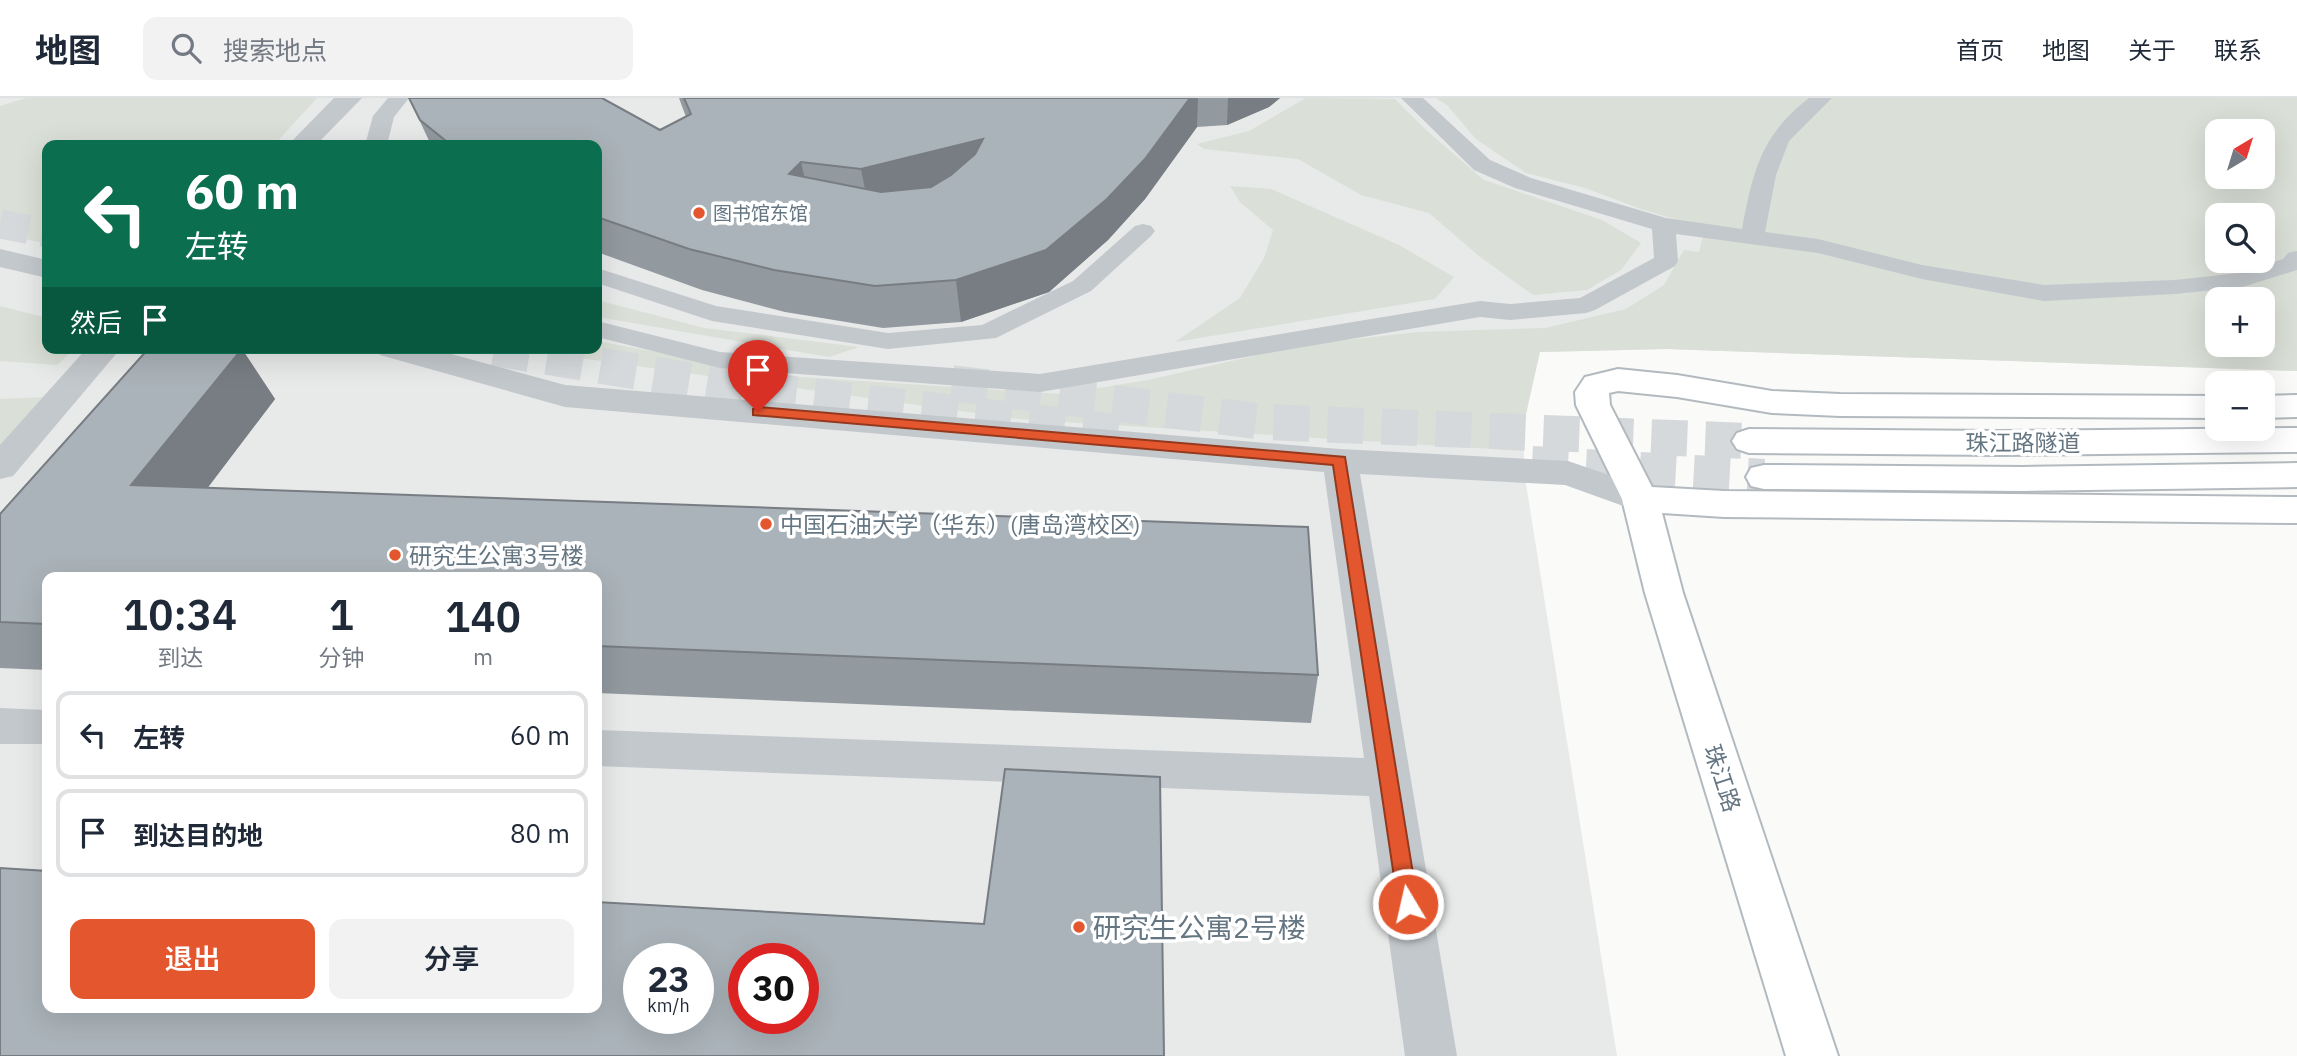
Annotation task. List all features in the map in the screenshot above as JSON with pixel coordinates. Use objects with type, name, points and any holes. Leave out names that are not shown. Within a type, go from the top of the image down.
[{"type":"street","points":[[306,140],[349,98]]},
{"type":"street","points":[[0,258],[42,268]]},
{"type":"street","points":[[0,467],[100,354]]},
{"type":"street","points":[[413,354],[565,396],[1340,461],[1568,473],[1640,499],[1724,504],[2297,510]]},
{"type":"street","name":"珠江路","points":[[1812,1056],[1664,593],[1640,499],[1591,398],[1597,385],[1618,380],[1677,386],[1772,402],[1840,405],[2205,407]]},
{"type":"street","points":[[2275,407],[2297,406]]},
{"type":"street","name":"珠江路隧道","points":[[1749,441],[1998,443],[2297,440]]},
{"type":"street","points":[[1340,461],[1431,1056]]},
{"type":"street","name":"珠江路隧道","points":[[1764,477],[2023,479],[2297,475]]},
{"type":"street","points":[[0,726],[42,727]]},
{"type":"street","points":[[602,748],[1389,778]]},
{"type":"lane","points":[[377,140],[384,116],[398,98]]},
{"type":"lane","points":[[1411,98],[1482,165],[1523,183],[1663,225],[1818,246],[1922,272],[2044,293],[2175,287],[2242,280],[2292,264],[2297,258]]},
{"type":"lane","points":[[1752,237],[1763,183],[1779,140],[1797,119],[1822,98]]},
{"type":"lane","points":[[602,330],[719,360],[1041,383],[1480,309],[1510,312],[1586,305],[1666,261],[1663,225]]},
{"type":"lane","points":[[602,277],[712,313],[888,341],[986,332],[1082,286],[1143,231]]},
{"type":"shaded area","name":"中国石油大学（华东）(唐岛湾校区)","points":[[0,98],[2297,98],[2297,371],[1667,349],[1539,352],[1524,423],[1524,471],[1617,1056],[0,1056]]},
{"type":"shaded area","points":[[26,98],[317,98],[279,140],[42,140],[42,243],[0,233],[0,106]]},
{"type":"shaded area","points":[[1306,98],[1395,99],[1484,180],[1602,220],[1641,243],[1621,270],[1587,290],[1533,295],[1479,256],[1429,213],[1361,195],[1298,159],[1204,149],[1197,144],[1249,131]]},
{"type":"shaded area","points":[[1436,98],[2297,98],[2297,371],[1667,349],[1540,352],[1524,423],[1524,451],[1018,419],[551,354],[602,354],[602,342],[785,376],[1062,394],[1148,380],[1301,345],[1418,332],[1545,328],[1626,309],[1664,285],[1684,250],[1699,252],[1705,228],[1641,209],[1585,188],[1526,173],[1476,139],[1447,105]]},
{"type":"shaded area","points":[[1230,186],[1271,189],[1399,245],[1454,277],[1435,299],[1175,342],[1240,298],[1264,258],[1273,230],[1240,202]]},
{"type":"shaded area","points":[[602,301],[704,328],[859,347],[829,357],[604,318]]},
{"type":"shaded area","points":[[0,306],[42,317],[42,354],[69,354],[57,365],[0,361]]},
{"type":"shaded area","points":[[49,397],[0,448],[0,399]]},
{"type":"building","name":"图书馆东馆","points":[[409,98],[602,98],[660,130],[691,114],[684,98],[1190,98],[1145,159],[1107,199],[1046,250],[956,280],[875,286],[774,270],[689,249],[602,219],[602,140],[445,140],[420,120]],"holes":[[[983,139],[975,154],[951,175],[931,187],[881,192],[789,174],[801,162],[861,169]]]},
{"type":"building","points":[[144,354],[238,354],[131,485],[1308,527],[1318,675],[602,646],[602,572],[42,572],[42,624],[0,622],[0,514]]},
{"type":"building","name":"研究生公寓2号楼","points":[[1005,769],[1160,777],[1164,1056],[0,1056],[0,868],[42,871],[42,1013],[602,1013],[602,902],[984,924]]},
{"type":"tunnel","points":[[0,224],[42,232]]},
{"type":"tunnel","points":[[530,354],[717,385],[1131,434]]},
{"type":"tunnel","points":[[952,383],[1264,422],[1749,441]]},
{"type":"tunnel","points":[[1532,464],[1764,477]]},
{"type":"place","name":"图书馆东馆","points":[[699,213]]},
{"type":"place","name":"中国石油大学（华东）(唐岛湾校区)","points":[[766,524]]},
{"type":"place","name":"研究生公寓3号楼","points":[[395,555]]},
{"type":"place","name":"研究生公寓2号楼","points":[[1079,927]]},
{"type":"route","points":[[758,412],[1340,461],[1408,904]]}]
